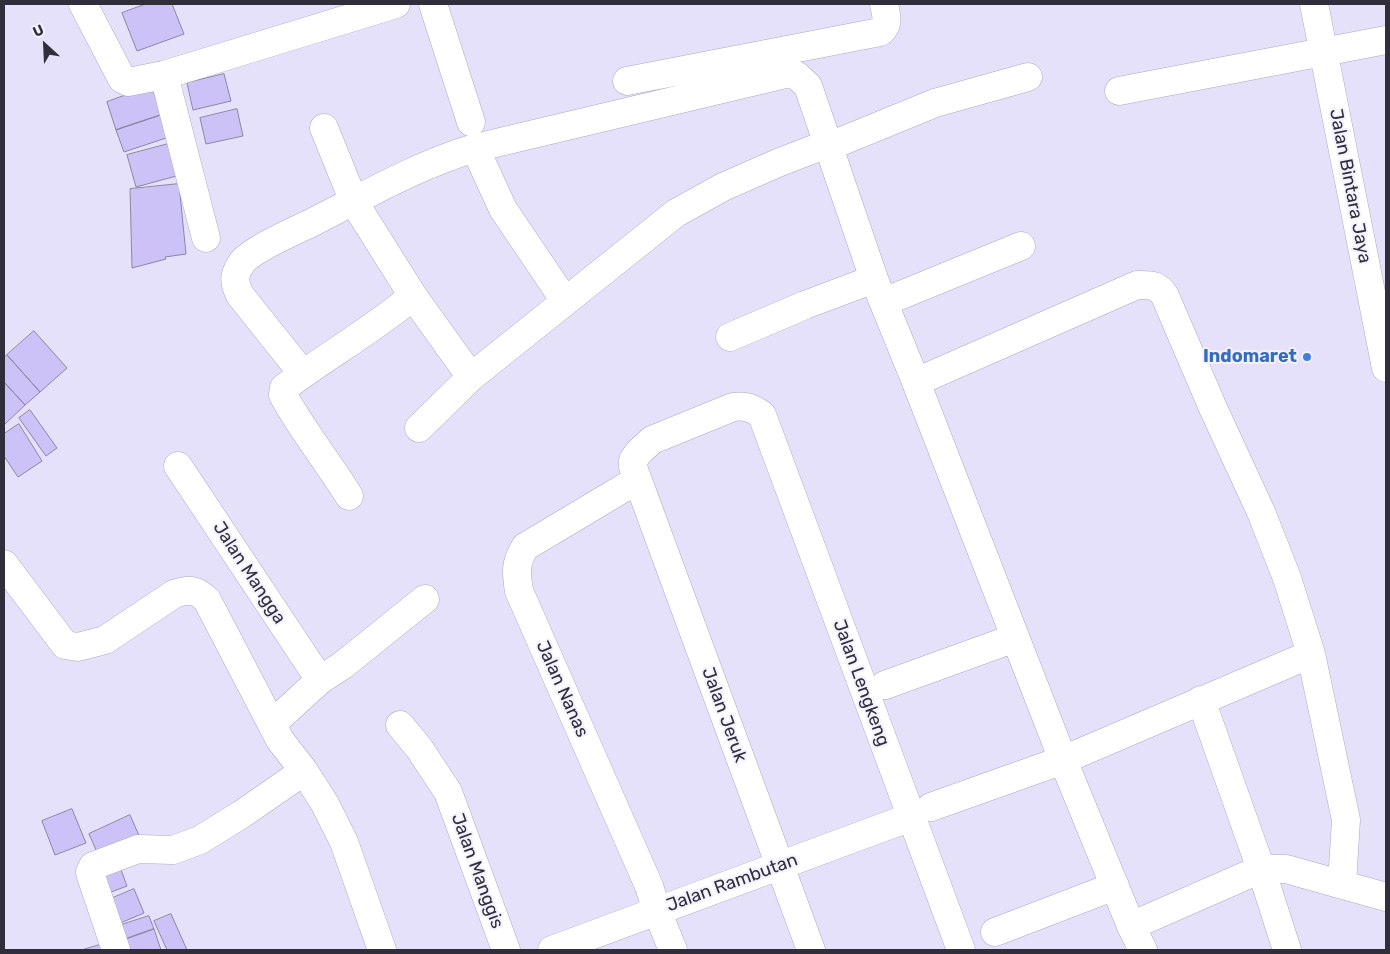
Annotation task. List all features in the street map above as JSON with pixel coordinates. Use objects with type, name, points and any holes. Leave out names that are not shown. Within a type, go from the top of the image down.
[{"type":"street","points":[[84,4],[122,79],[128,82],[164,75],[396,4]]},
{"type":"street","points":[[433,4],[473,135],[503,209],[565,301]]},
{"type":"street","points":[[627,81],[880,32],[885,28],[887,21],[884,4]]},
{"type":"street","name":"Jalan Bintara Jaya","points":[[1314,4],[1386,368]]},
{"type":"street","points":[[1119,91],[1386,40]]},
{"type":"street","points":[[302,374],[240,295],[234,283],[234,278],[241,262],[266,246],[411,173],[454,154],[473,135],[786,74],[796,75],[808,86],[879,291],[1063,760],[1131,926],[1143,950]]},
{"type":"street","points":[[164,75],[206,238]]},
{"type":"street","points":[[419,428],[471,376],[676,213],[723,187],[780,162],[830,146],[935,102],[1028,77]]},
{"type":"street","points":[[324,128],[354,202],[413,296],[471,376]]},
{"type":"street","points":[[730,337],[805,305],[879,291],[1021,246]]},
{"type":"street","points":[[916,382],[1137,285],[1152,285],[1160,288],[1261,512],[1287,578],[1311,654],[1346,820],[1342,884]]},
{"type":"street","points":[[349,496],[283,395],[284,388],[413,296]]},
{"type":"street","name":"Jalan Jeruk","points":[[762,415],[752,408],[744,406],[733,407],[652,440],[639,452],[634,460],[637,480],[811,950]]},
{"type":"street","name":"Jalan Lengkeng","points":[[762,415],[921,812],[961,950]]},
{"type":"street","name":"Jalan Mangga","points":[[178,466],[320,680]]},
{"type":"street","name":"Jalan Nanas","points":[[637,480],[525,547],[518,560],[516,572],[519,591],[649,886],[673,950]]},
{"type":"street","points":[[4,564],[65,645],[78,647],[105,640],[174,594],[186,590],[199,592],[207,600],[280,740],[304,771],[325,804],[344,842],[382,950]]},
{"type":"street","points":[[272,724],[320,680],[343,665],[426,599]]},
{"type":"street","points":[[886,685],[1015,638]]},
{"type":"street","name":"Jalan Rambutan","points":[[552,950],[1063,760],[1311,654]]},
{"type":"street","points":[[1200,700],[1261,869],[1286,950]]},
{"type":"street","name":"Jalan Manggis","points":[[400,725],[415,743],[448,792],[506,950]]},
{"type":"street","points":[[116,950],[91,876],[90,872],[93,866],[138,850],[174,850],[200,840],[242,814],[304,771]]},
{"type":"street","points":[[1131,926],[1261,869],[1286,869],[1386,897]]},
{"type":"street","points":[[995,932],[1115,886]]},
{"type":"building","points":[[146,4],[172,4],[184,34],[137,51],[122,13]]},
{"type":"building","points":[[224,74],[231,101],[193,110],[187,83]]},
{"type":"building","points":[[152,86],[161,115],[116,130],[107,102]]},
{"type":"building","points":[[237,109],[243,136],[206,144],[200,118]]},
{"type":"building","points":[[161,115],[169,137],[124,152],[116,130]]},
{"type":"building","points":[[172,143],[180,175],[136,187],[127,155]]},
{"type":"building","points":[[179,184],[186,254],[165,257],[166,259],[132,268],[130,189]]},
{"type":"building","points":[[34,331],[67,368],[40,392],[7,355]]},
{"type":"building","points":[[7,355],[40,392],[25,405],[4,382],[4,358]]},
{"type":"building","points":[[4,382],[25,405],[5,424],[4,423]]},
{"type":"building","points":[[30,410],[57,448],[46,456],[19,418]]},
{"type":"building","points":[[19,424],[42,461],[18,477],[4,456],[4,434]]},
{"type":"building","points":[[72,809],[86,843],[55,855],[42,821]]},
{"type":"building","points":[[130,815],[141,840],[100,859],[89,834]]},
{"type":"building","points":[[117,859],[127,886],[103,895],[93,869]]},
{"type":"building","points":[[134,889],[144,913],[118,924],[108,900]]},
{"type":"building","points":[[171,914],[187,950],[167,950],[154,921]]},
{"type":"building","points":[[149,916],[154,929],[123,940],[118,926]]},
{"type":"building","points":[[154,929],[161,950],[126,950],[123,940]]},
{"type":"building","points":[[112,941],[115,950],[82,950]]},
{"type":"place","name":"Indomaret","points":[[1307,357]]}]
